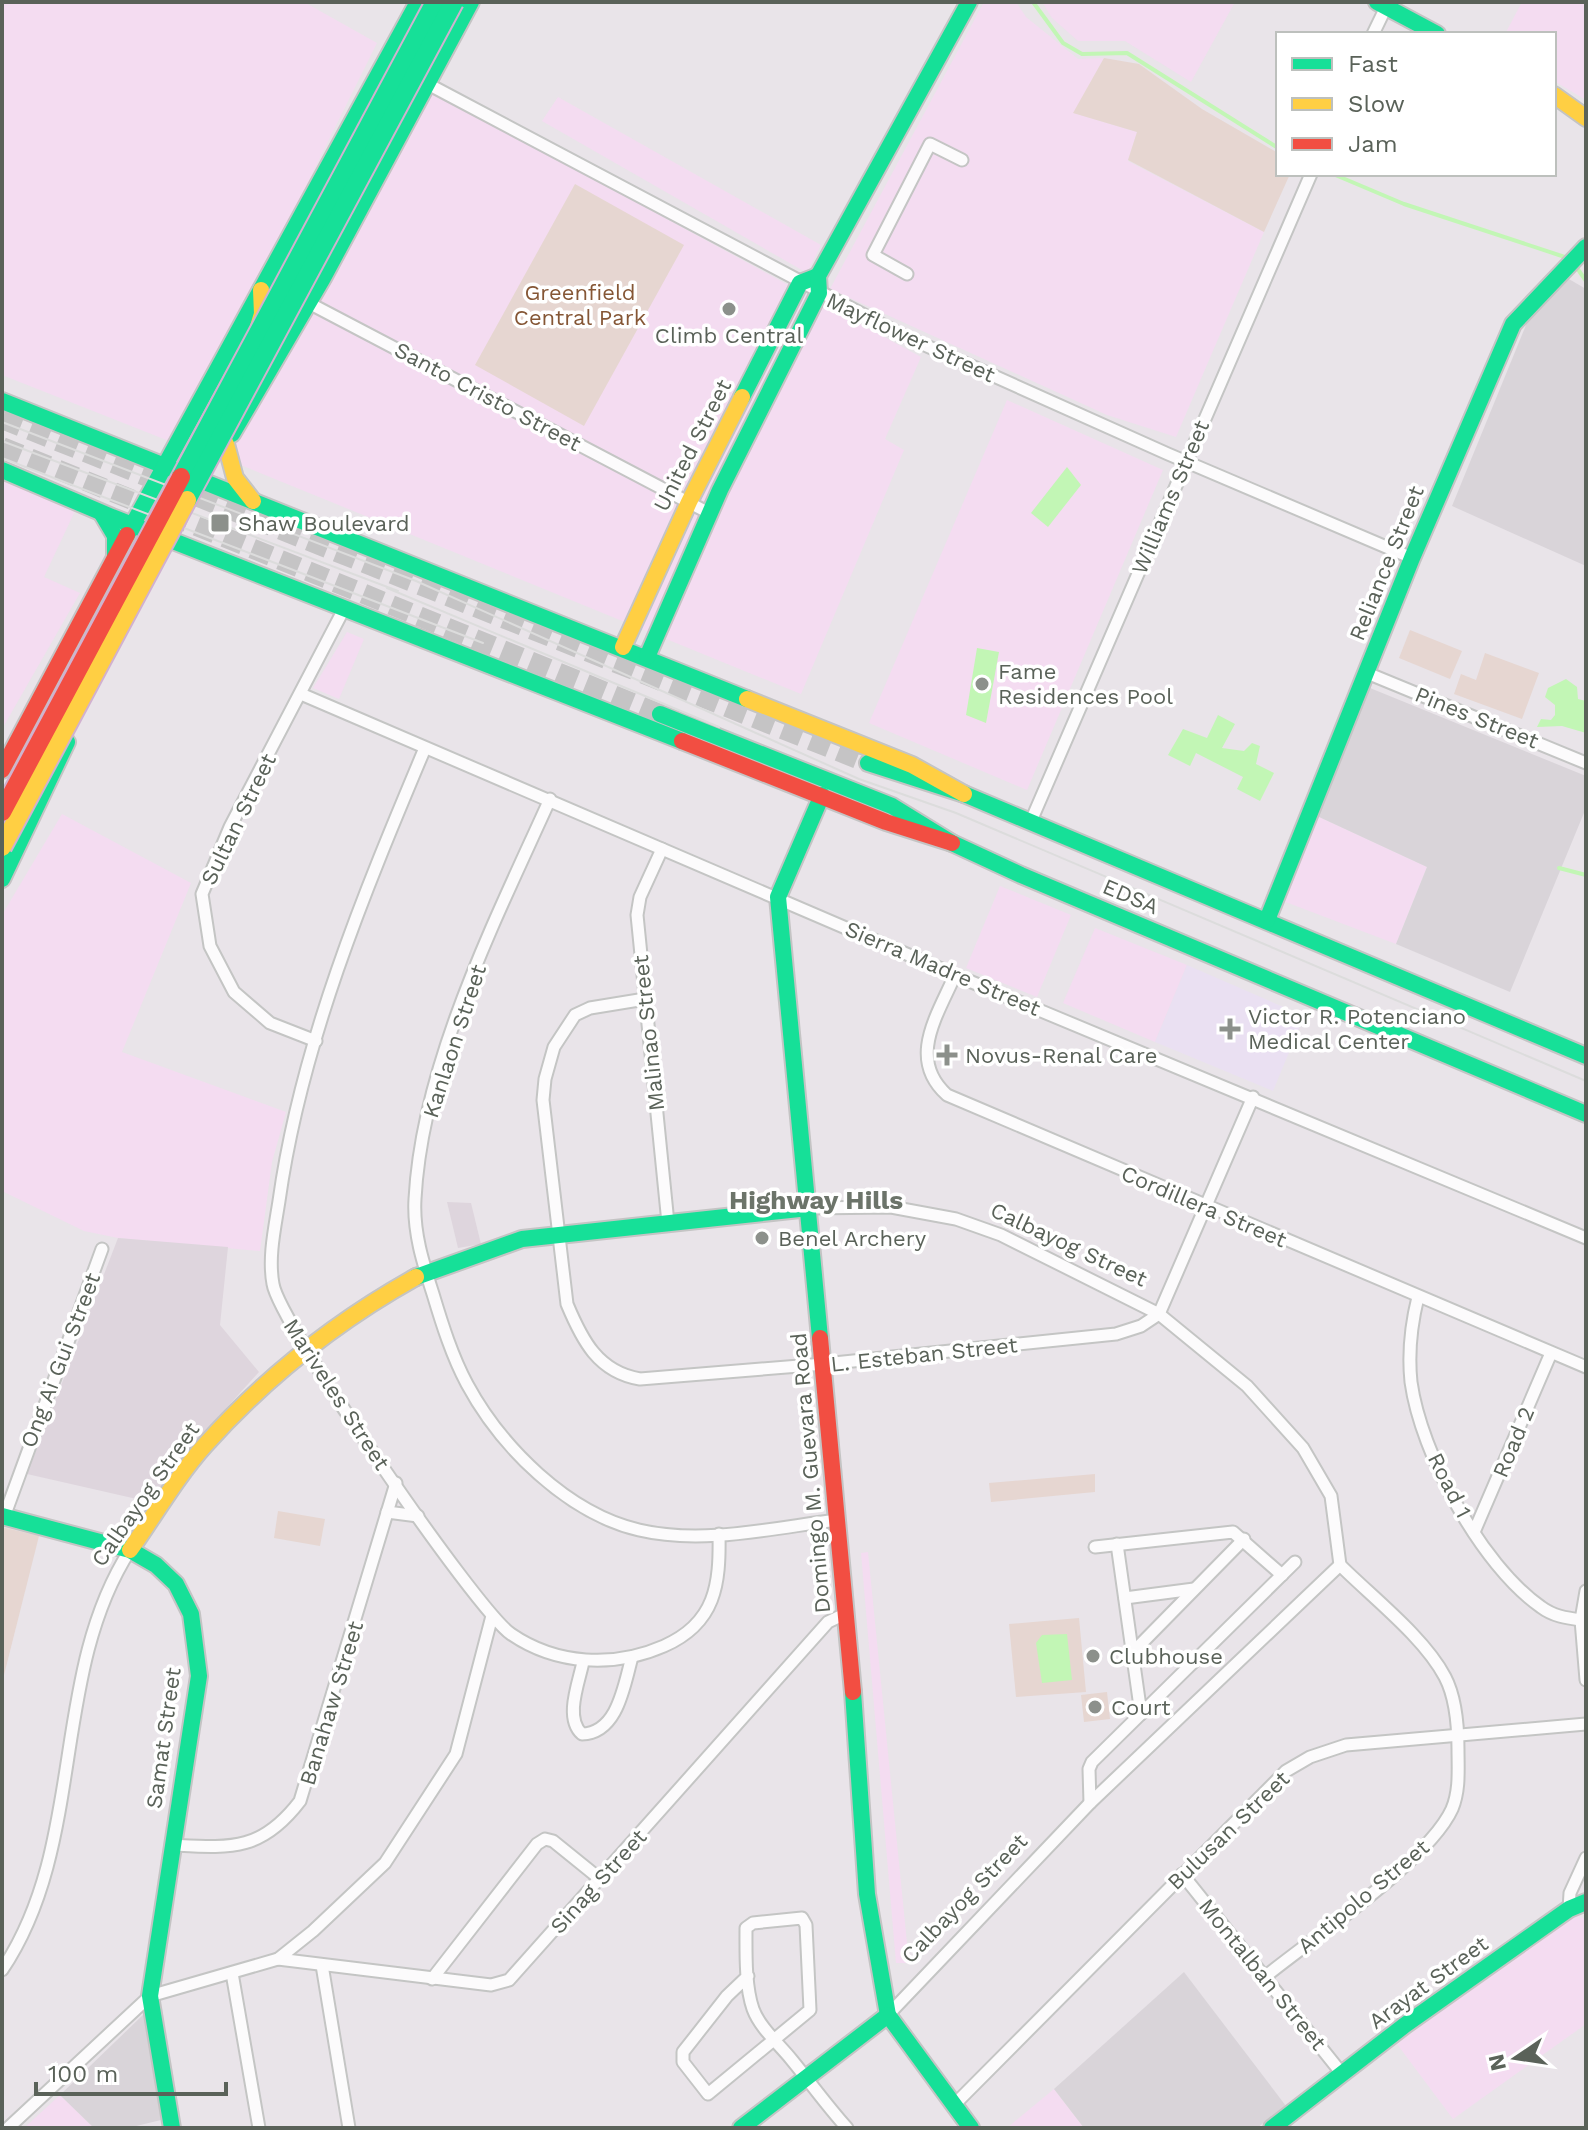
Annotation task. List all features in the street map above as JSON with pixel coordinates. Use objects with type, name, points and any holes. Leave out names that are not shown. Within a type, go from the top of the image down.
[{"type":"main road","points":[[2,770],[59,658],[418,2]]},
{"type":"main road","points":[[5,809],[435,2]]},
{"type":"main road","points":[[2,847],[454,2]]},
{"type":"main road","points":[[2,879],[99,681],[226,444],[323,278],[471,2]]},
{"type":"main road","name":"United Street","points":[[647,657],[709,513],[818,285],[969,2]]},
{"type":"main road","points":[[1384,4],[1433,32]]},
{"type":"main road","points":[[1556,96],[1586,118]]},
{"type":"main road","name":"Reliance Street","points":[[1267,920],[1412,558],[1513,324],[1586,247]]},
{"type":"main road","points":[[280,257],[298,275],[323,278]]},
{"type":"main road","points":[[800,283],[818,285]]},
{"type":"main road","name":"United Street","points":[[623,647],[689,502],[800,283]]},
{"type":"main road","points":[[174,541],[170,517],[186,476],[249,357],[262,314],[263,285]]},
{"type":"main road","points":[[2,401],[912,765],[964,794]]},
{"type":"main road","points":[[226,444],[235,478],[256,504]]},
{"type":"main road","points":[[5,809],[155,534],[170,496],[166,467]]},
{"type":"main road","points":[[2,470],[102,514],[952,843]]},
{"type":"main road","points":[[102,514],[115,536],[115,555]]},
{"type":"main road","points":[[631,628],[655,637]]},
{"type":"main road","points":[[59,658],[99,681]]},
{"type":"main road","name":"EDSA","points":[[660,714],[892,806],[952,843],[1586,1114]]},
{"type":"main road","name":"EDSA","points":[[868,763],[964,794],[1031,821],[1586,1056]]},
{"type":"main road","name":"Domingo M. Guevara Road","points":[[822,795],[778,897],[847,1613],[867,1894],[888,2015],[971,2128]]},
{"type":"main road","points":[[5,809],[32,814]]},
{"type":"main road","points":[[5,809],[24,832]]},
{"type":"main road","name":"Calbayog Street","points":[[130,1550],[203,1447],[305,1349],[377,1299],[426,1272],[522,1239],[809,1208]]},
{"type":"main road","name":"Samat Street","points":[[3,1516],[130,1550],[156,1565],[176,1584],[191,1614],[197,1638],[199,1676],[150,1996],[172,2128]]},
{"type":"main road","name":"Arayat Street","points":[[1272,2128],[1405,2025],[1578,1906]]},
{"type":"main road","points":[[741,2128],[888,2015]]},
{"type":"street","points":[[1374,32],[1384,4]]},
{"type":"street","name":"Mayflower Street","points":[[426,83],[800,283]]},
{"type":"street","points":[[907,274],[873,255],[930,144],[962,160]]},
{"type":"street","name":"Williams Street","points":[[1031,821],[1310,176]]},
{"type":"street","name":"Santo Cristo Street","points":[[263,285],[308,303],[709,513]]},
{"type":"street","name":"Mayflower Street","points":[[818,285],[900,334],[1412,558]]},
{"type":"street","name":"Sultan Street","points":[[316,1041],[270,1023],[234,992],[210,946],[203,905],[207,877],[230,827],[345,607]]},
{"type":"street","name":"Pines Street","points":[[1367,673],[1586,763]]},
{"type":"street","name":"Sierra Madre Street","points":[[301,694],[955,975],[1586,1238]]},
{"type":"street","name":"Mariveles Street","points":[[425,748],[365,890],[316,1041],[285,1162],[271,1267],[273,1286],[283,1311],[305,1349],[418,1516],[492,1616],[527,1644],[583,1662],[632,1657],[675,1640],[710,1607],[720,1576],[719,1534]]},
{"type":"street","name":"Kanlaon Street","points":[[550,799],[480,960],[431,1103],[415,1197],[415,1229],[426,1272],[468,1386],[528,1463],[570,1497],[614,1522],[646,1531],[719,1534],[837,1520]]},
{"type":"street","name":"Malinao Street","points":[[662,849],[640,897],[637,915],[668,1223]]},
{"type":"street","name":"Cordillera Street","points":[[955,975],[931,1030],[925,1061],[931,1081],[947,1095],[1586,1367]]},
{"type":"street","name":"L. Esteban Street","points":[[645,999],[590,1008],[575,1015],[554,1047],[543,1100],[567,1304],[578,1330],[602,1363],[622,1376],[640,1379],[824,1364],[1116,1334],[1130,1331],[1159,1314]]},
{"type":"street","points":[[1159,1314],[1253,1097]]},
{"type":"street","name":"Calbayog Street","points":[[809,1208],[891,1207],[956,1219],[1001,1235],[1159,1314],[1247,1386],[1303,1448],[1331,1496],[1340,1565],[1090,1803],[888,2015]]},
{"type":"street","name":"Ong Ai Gui Street","points":[[3,1516],[102,1249]]},
{"type":"street","name":"Road 1","points":[[1418,1297],[1409,1348],[1417,1409],[1436,1460],[1474,1532],[1525,1594],[1559,1617],[1581,1620]]},
{"type":"street","name":"Road 2","points":[[1474,1532],[1551,1353]]},
{"type":"street","name":"Banahaw Street","points":[[172,1845],[246,1846],[280,1824],[300,1801],[396,1483]]},
{"type":"street","points":[[387,1512],[418,1516]]},
{"type":"street","points":[[1095,1547],[1224,1531],[1244,1539],[1282,1575]]},
{"type":"street","points":[[1133,1652],[1244,1539]]},
{"type":"street","points":[[1117,1544],[1141,1714]]},
{"type":"street","name":"Calbayog Street","points":[[2,1970],[19,1945],[47,1866],[64,1793],[82,1673],[107,1591],[130,1550]]},
{"type":"street","points":[[1090,1803],[1089,1769],[1092,1762],[1295,1562]]},
{"type":"street","name":"Antipolo Street","points":[[1266,1976],[1411,1859],[1441,1830],[1457,1796],[1458,1734],[1453,1695],[1445,1676],[1429,1653],[1340,1565]]},
{"type":"street","points":[[1125,1598],[1195,1588]]},
{"type":"street","points":[[1586,1591],[1581,1620],[1586,1680]]},
{"type":"street","name":"Sinag Street","points":[[278,1959],[491,1985],[509,1980],[828,1622],[847,1613]]},
{"type":"street","points":[[8,2128],[150,1996],[278,1959],[313,1931],[385,1863],[452,1765],[465,1731],[492,1616]]},
{"type":"street","points":[[583,1662],[573,1718],[575,1727],[582,1734],[601,1728],[619,1703],[632,1657]]},
{"type":"street","name":"Bulusan Street","points":[[954,2105],[1286,1771],[1310,1757],[1346,1745],[1586,1724]]},
{"type":"street","points":[[432,1979],[537,1844],[545,1839],[553,1841],[600,1879]]},
{"type":"street","name":"Arayat Street","points":[[1578,1906],[1570,1893],[1586,1858]]},
{"type":"street","name":"Montalban Street","points":[[1182,1874],[1343,2075]]},
{"type":"street","points":[[748,1976],[683,2052],[683,2062],[708,2094],[774,2039],[805,2015],[813,2004],[804,1920],[797,1916],[749,1925],[748,1976],[754,2013],[774,2039],[806,2080],[847,2128]]},
{"type":"street","points":[[322,1965],[349,2128]]},
{"type":"street","points":[[232,1973],[259,2128]]},
{"type":"shaded area","points":[[2,2],[304,2],[377,43],[279,240],[169,441],[2,375]]},
{"type":"shaded area","points":[[984,2],[1016,2],[1026,17],[1078,59],[1104,58],[1074,113],[1137,132],[1128,161],[1264,232],[1176,437],[1107,415],[830,289]]},
{"type":"shaded area","points":[[1042,2],[1235,2],[1191,82],[1125,41],[1078,41],[1052,18]]},
{"type":"shaded area","points":[[1522,2],[1586,2],[1586,100],[1556,82],[1556,32],[1506,32]]},
{"type":"shaded area","points":[[431,91],[921,357],[885,439],[904,450],[801,694],[231,461],[231,453]]},
{"type":"shaded area","points":[[558,97],[821,245],[807,273],[542,121]]},
{"type":"shaded area","points":[[1562,275],[1586,289],[1586,566],[1452,506],[1528,320]]},
{"type":"shaded area","points":[[1007,400],[1163,470],[1027,790],[869,723]]},
{"type":"shaded area","points":[[1067,467],[1081,485],[1048,527],[1031,513]]},
{"type":"shaded area","points":[[2,480],[75,511],[44,577],[80,593],[2,729]]},
{"type":"shaded area","points":[[347,632],[364,639],[339,699],[313,688]]},
{"type":"shaded area","name":"Fame Residences Pool","points":[[977,648],[999,652],[986,723],[966,715]]},
{"type":"shaded area","points":[[1566,679],[1577,687],[1578,699],[1586,701],[1586,733],[1562,726],[1537,727],[1541,719],[1551,720],[1555,715],[1555,705],[1545,697],[1548,688]]},
{"type":"shaded area","points":[[1370,688],[1586,776],[1586,808],[1510,992],[1396,944],[1427,867],[1317,816]]},
{"type":"shaded area","points":[[1218,715],[1235,724],[1222,748],[1244,751],[1252,743],[1260,746],[1256,764],[1274,773],[1260,801],[1237,789],[1243,777],[1196,753],[1190,766],[1168,755],[1183,729],[1207,738]]},
{"type":"shaded area","points":[[62,814],[191,883],[122,1052],[286,1112],[272,1162],[260,1251],[118,1238],[84,1231],[2,1191],[2,915]]},
{"type":"shaded area","points":[[1317,816],[1427,867],[1396,944],[1283,901]]},
{"type":"shaded area","points":[[1000,886],[1071,915],[1037,997],[966,968]]},
{"type":"shaded area","points":[[1095,928],[1187,965],[1155,1042],[1063,1003]]},
{"type":"shaded area","name":"Victor R. Potenciano Medical Center","points":[[1187,965],[1304,1016],[1273,1091],[1155,1042]]},
{"type":"shaded area","points":[[447,1202],[471,1203],[481,1244],[458,1248]]},
{"type":"shaded area","points":[[118,1238],[228,1247],[220,1325],[259,1372],[182,1457],[150,1502],[27,1474]]},
{"type":"shaded area","points":[[868,1552],[909,1963],[896,1963],[861,1553]]},
{"type":"shaded area","points":[[1067,1634],[1072,1680],[1042,1683],[1036,1643],[1042,1635]]},
{"type":"shaded area","points":[[1571,1914],[1586,1919],[1586,2024],[1453,2119],[1397,2044]]},
{"type":"shaded area","points":[[1184,1972],[1286,2106],[1257,2128],[1084,2128],[1054,2089]]},
{"type":"shaded area","points":[[144,2014],[161,2120],[128,2128],[94,2128],[60,2095]]},
{"type":"shaded area","points":[[1054,2089],[1084,2128],[1007,2128]]},
{"type":"shaded area","points":[[60,2095],[94,2128],[24,2128]]},
{"type":"green space","points":[[1104,58],[1139,64],[1202,109],[1276,152],[1276,176],[1289,176],[1264,232],[1128,160],[1137,132],[1073,113]]},
{"type":"green space","name":"Greenfield Central Park","points":[[575,184],[684,245],[584,426],[475,365]]},
{"type":"green space","points":[[1410,630],[1462,651],[1450,679],[1399,658]]},
{"type":"green space","points":[[1485,653],[1539,673],[1522,719],[1454,694],[1461,674],[1476,680]]},
{"type":"green space","points":[[1095,1474],[1095,1492],[991,1502],[989,1483]]},
{"type":"green space","points":[[278,1511],[325,1519],[320,1546],[274,1538]]},
{"type":"green space","points":[[2,1527],[39,1536],[2,1683]]},
{"type":"green space","points":[[1079,1618],[1086,1692],[1016,1697],[1009,1624]]},
{"type":"green space","name":"Court","points":[[1107,1692],[1110,1719],[1084,1722],[1081,1695]]},
{"type":"waterway","points":[[1033,2],[1063,43],[1082,54],[1127,53],[1276,147]]},
{"type":"waterway","points":[[1338,176],[1404,204],[1568,258]]},
{"type":"waterway","points":[[1577,268],[1586,281]]},
{"type":"waterway","points":[[1559,868],[1586,875]]},
{"type":"tunnel","points":[[2,419],[868,763]]},
{"type":"tunnel","points":[[2,447],[660,714]]},
{"type":"tram line","points":[[2,422],[416,581],[859,779],[956,813],[1586,1081]]},
{"type":"tram line","points":[[2,441],[398,591]]},
{"type":"tram line","points":[[2,458],[483,643]]},
{"type":"tram line","points":[[387,588],[719,727]]},
{"type":"traffic: fast","points":[[127,535],[418,2]]},
{"type":"traffic: fast","points":[[181,477],[435,2]]},
{"type":"traffic: fast","points":[[187,500],[454,2]]},
{"type":"traffic: fast","points":[[232,434],[323,278],[471,2]]},
{"type":"traffic: fast","points":[[647,657],[720,490],[819,293],[818,276],[969,2]]},
{"type":"traffic: fast","points":[[1377,2],[1433,32]]},
{"type":"traffic: fast","points":[[1267,920],[1412,558],[1513,324],[1586,247]]},
{"type":"traffic: fast","points":[[742,397],[800,283],[818,276]]},
{"type":"traffic: fast","points":[[2,401],[747,699]]},
{"type":"traffic: fast","points":[[2,470],[112,517],[682,741]]},
{"type":"traffic: fast","points":[[102,514],[115,536],[115,555]]},
{"type":"traffic: fast","points":[[660,714],[892,806],[952,843],[1021,875],[1586,1114]]},
{"type":"traffic: fast","points":[[2,879],[67,742]]},
{"type":"traffic: fast","points":[[868,763],[964,794],[1586,1056]]},
{"type":"traffic: fast","points":[[820,1338],[778,897],[822,795]]},
{"type":"traffic: fast","points":[[416,1277],[522,1239],[809,1208]]},
{"type":"traffic: fast","points":[[2,1516],[130,1550],[156,1565],[176,1584],[191,1614],[199,1676],[150,1996],[172,2128]]},
{"type":"traffic: fast","points":[[853,1692],[867,1894],[888,2015],[971,2128]]},
{"type":"traffic: fast","points":[[1272,2128],[1405,2025],[1569,1909],[1586,1902]]},
{"type":"traffic: fast","points":[[741,2128],[888,2015]]},
{"type":"traffic: slow","points":[[1556,96],[1586,118]]},
{"type":"traffic: slow","points":[[257,330],[262,314],[261,290]]},
{"type":"traffic: slow","points":[[623,647],[689,502],[742,397]]},
{"type":"traffic: slow","points":[[226,444],[235,478],[253,501]]},
{"type":"traffic: slow","points":[[2,847],[187,500]]},
{"type":"traffic: slow","points":[[747,699],[912,765],[964,794]]},
{"type":"traffic: slow","points":[[130,1550],[195,1457],[253,1396],[304,1352],[358,1312],[416,1277]]},
{"type":"traffic: jam","points":[[2,812],[181,477]]},
{"type":"traffic: jam","points":[[2,770],[127,535]]},
{"type":"traffic: jam","points":[[682,741],[886,822],[952,843]]},
{"type":"traffic: jam","points":[[820,1338],[853,1692]]},
{"type":"place","name":"Climb Central","points":[[729,309]]},
{"type":"place","name":"Shaw Boulevard","points":[[220,523]]},
{"type":"place","name":"Fame Residences Pool","points":[[982,684]]},
{"type":"place","name":"Victor R. Potenciano Medical Center","points":[[1230,1029]]},
{"type":"place","name":"Novus-Renal Care","points":[[947,1055]]},
{"type":"place","name":"Benel Archery","points":[[762,1238]]},
{"type":"place","name":"Clubhouse","points":[[1093,1656]]},
{"type":"place","name":"Court","points":[[1095,1707]]},
{"type":"district","name":"Highway Hills","points":[[816,1200]]}]
